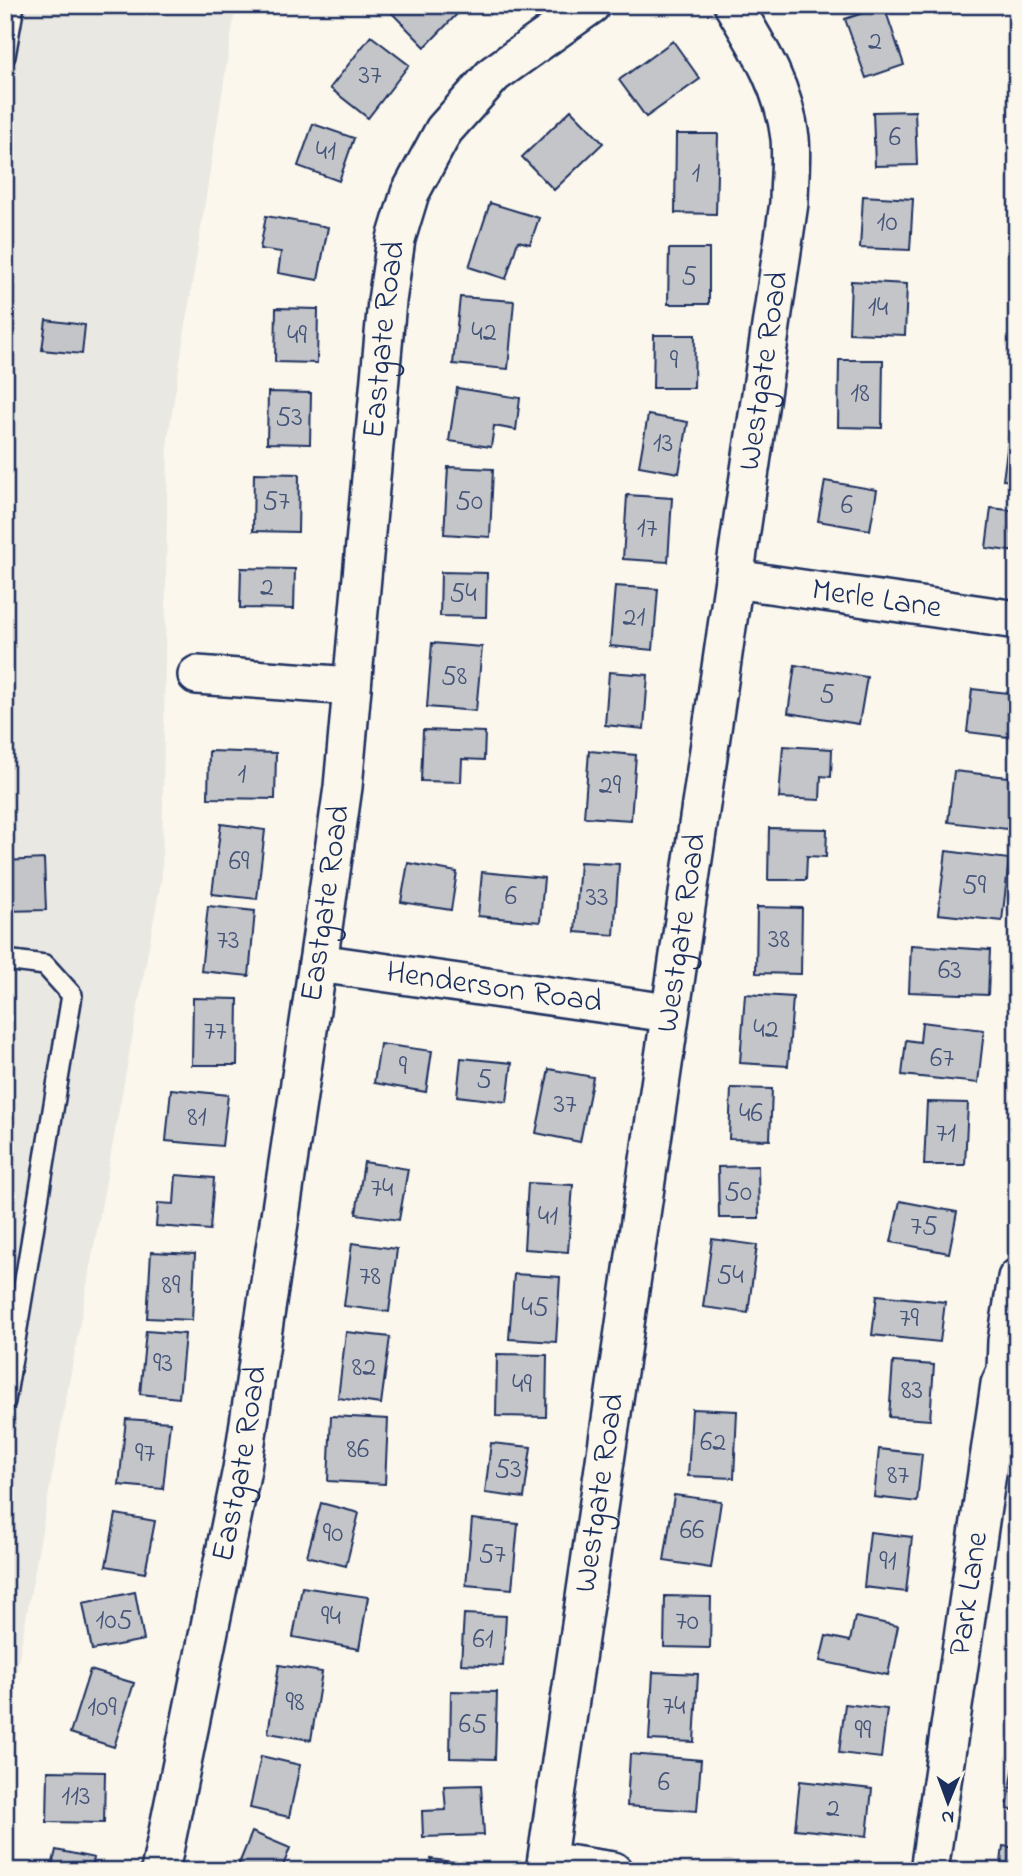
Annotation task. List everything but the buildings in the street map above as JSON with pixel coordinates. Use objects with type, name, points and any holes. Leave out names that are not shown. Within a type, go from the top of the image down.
[{"type":"street","name":"Eastgate Road","points":[[160,1871],[242,1469],[318,963],[343,788],[387,301],[396,239],[410,193],[444,130],[494,74],[590,5]]},
{"type":"street","name":"Westgate Road","points":[[546,1866],[789,202],[790,140],[784,105],[766,59],[733,5]]},
{"type":"street","name":"Merle Lane","points":[[734,579],[1017,620]]},
{"type":"street","points":[[197,675],[352,686]]},
{"type":"street","name":"Henderson Road","points":[[318,963],[669,1013]]},
{"type":"street","name":"Park Lane","points":[[929,1871],[1000,1384],[1006,1371],[1012,1342],[1017,1278]]},
{"type":"street","points":[[546,1866],[613,1871]]},
{"type":"lane","points":[[5,55],[14,5]]},
{"type":"lane","points":[[5,960],[45,965],[72,995],[5,1401]]},
{"type":"shaded area","points":[[5,5],[236,5],[168,438],[162,875],[5,1733]]}]
